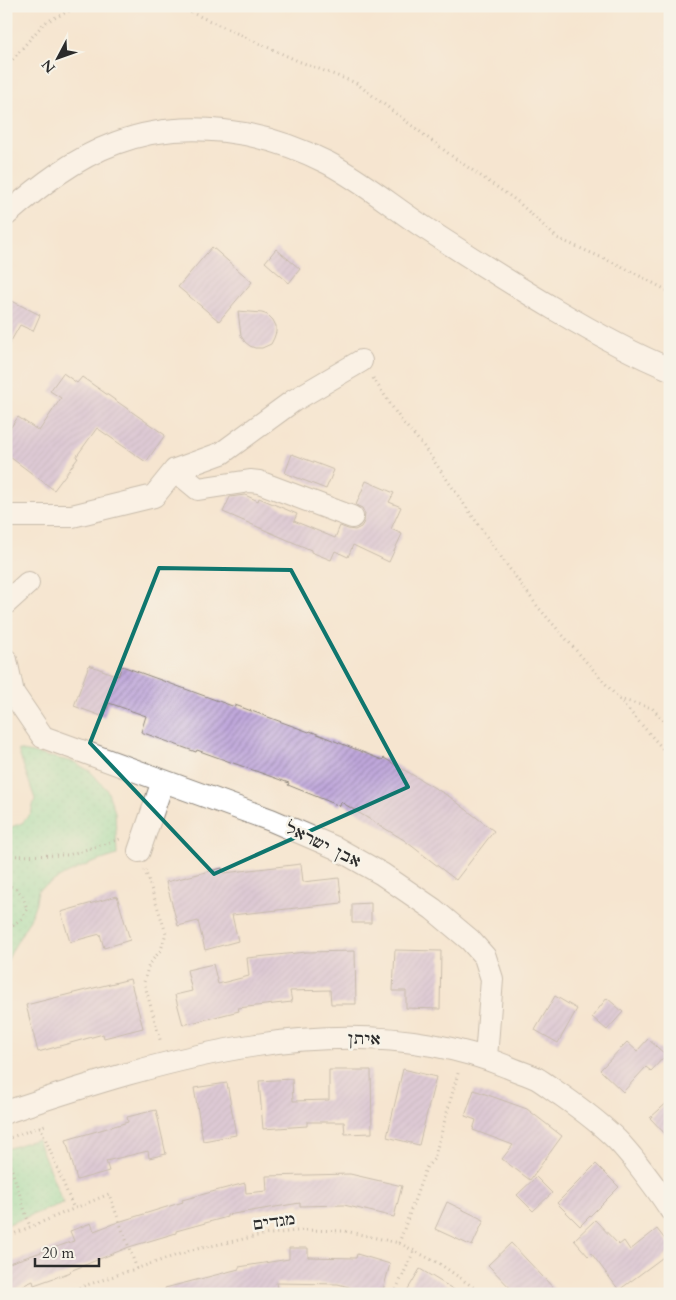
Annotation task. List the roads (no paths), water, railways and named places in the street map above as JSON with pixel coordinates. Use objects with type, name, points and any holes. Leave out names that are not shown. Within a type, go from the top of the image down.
[{"type":"street","points":[[6,215],[41,185],[77,162],[135,136],[172,130],[196,129],[262,138],[311,155],[336,168],[462,252],[530,294],[608,340],[651,362],[670,369]]},
{"type":"street","points":[[6,516],[72,516],[154,496],[175,470],[222,453],[293,401],[361,362]]},
{"type":"street","points":[[175,470],[198,489],[250,481],[259,482],[352,517]]},
{"type":"street","name":"אבן ישראל","points":[[6,663],[13,693],[43,737],[271,820],[336,848],[382,874],[433,909],[470,940],[485,958],[492,979],[486,1058]]},
{"type":"street","points":[[142,842],[163,780]]},
{"type":"street","name":"איתן","points":[[6,1112],[76,1089],[167,1063],[230,1050],[309,1039],[372,1038],[442,1046],[486,1058],[536,1079],[583,1110],[618,1141],[654,1184],[670,1209]]}]
